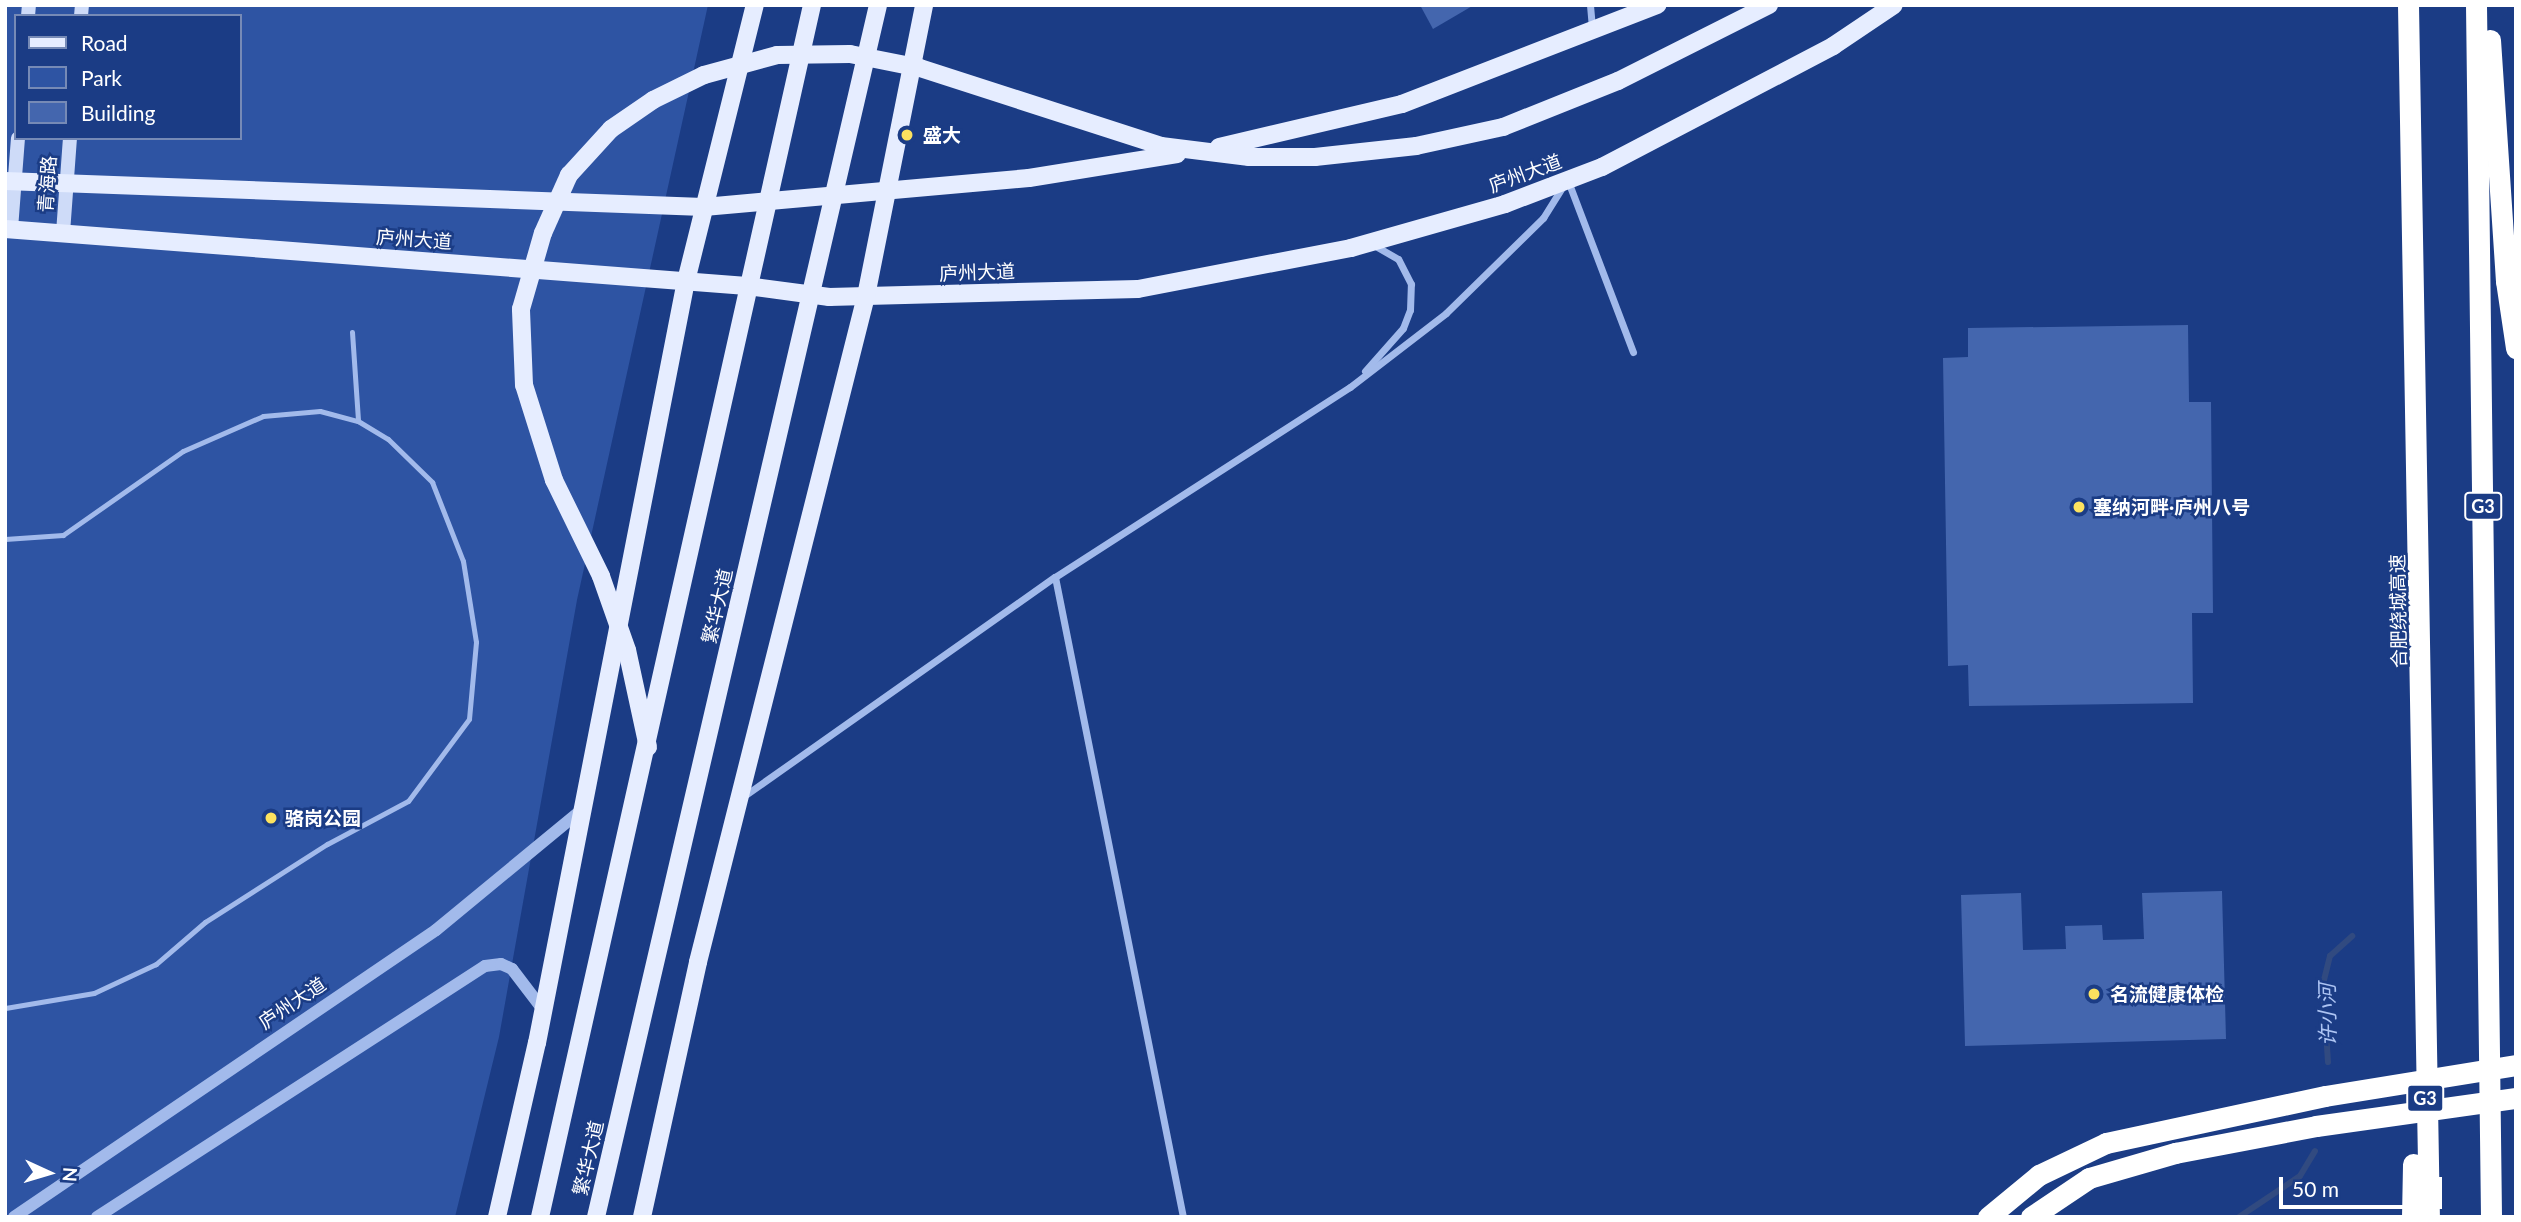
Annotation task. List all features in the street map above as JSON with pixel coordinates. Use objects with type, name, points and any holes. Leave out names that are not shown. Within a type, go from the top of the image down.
[{"type":"highway","name":"合肥绕城高速","points":[[2408,5],[2424,771],[2419,1185]]},
{"type":"highway","name":"G3","points":[[2476,5],[2491,1217]]},
{"type":"highway","points":[[2488,5],[2506,281],[2516,348]]},
{"type":"highway","points":[[1988,1217],[2039,1175],[2106,1143],[2325,1096],[2516,1065]]},
{"type":"highway","points":[[2031,1217],[2089,1178],[2175,1153],[2316,1126],[2516,1098]]},
{"type":"highway","points":[[2412,1217],[2419,1185]]},
{"type":"highway","points":[[2419,1185],[2429,1217]]},
{"type":"main road","points":[[497,1217],[544,1011],[686,281],[755,5]]},
{"type":"main road","name":"繁华大道","points":[[540,1217],[648,747],[747,286],[812,5]]},
{"type":"main road","name":"繁华大道","points":[[596,1217],[878,5]]},
{"type":"main road","points":[[642,1217],[740,798],[866,296],[924,5]]},
{"type":"main road","points":[[10,181],[704,208],[886,194],[1029,178],[1263,140],[1402,104],[1657,5]]},
{"type":"main road","points":[[648,747],[627,649],[601,576],[554,480],[524,385],[521,309],[543,233],[569,175],[611,129],[653,100],[704,75],[777,55],[850,54],[920,68],[1161,146],[1249,157],[1315,157],[1416,146],[1503,127],[1618,81],[1769,5]]},
{"type":"main road","name":"庐州大道","points":[[8,229],[747,286],[811,295],[1138,289],[1372,243],[1602,167],[1833,46],[1894,5]]},
{"type":"main road","name":"青海路","points":[[8,229],[10,181],[18,140]]},
{"type":"main road","name":"青海路","points":[[63,233],[70,140]]},
{"type":"street","points":[[1590,5],[1592,29]]},
{"type":"street","points":[[1567,180],[1633,352]]},
{"type":"street","points":[[740,798],[1055,577],[1350,387],[1481,279],[1543,218],[1567,180]]},
{"type":"street","points":[[1350,387],[1403,328],[1410,310],[1411,284],[1398,259],[1372,243]]},
{"type":"street","points":[[1055,577],[1183,1217]]},
{"type":"street","name":"庐州大道","points":[[14,1217],[436,930],[583,809]]},
{"type":"street","points":[[97,1217],[485,966],[501,964],[512,970],[544,1011]]},
{"type":"lane","points":[[352,332],[358,421]]},
{"type":"lane","points":[[5,539],[64,535],[183,451],[263,416],[320,411],[358,421],[388,439],[432,482],[463,561],[476,642],[469,719],[408,801],[327,844],[205,922],[156,964],[94,993],[5,1008]]},
{"type":"green space","name":"骆岗公园","points":[[5,5],[708,5],[577,600],[499,1037],[455,1217],[5,1217]]},
{"type":"building","points":[[1420,5],[1474,5],[1433,29]]},
{"type":"building","name":"塞纳河畔·庐州八号","points":[[2188,325],[2189,402],[2211,402],[2213,613],[2192,613],[2193,703],[1969,706],[1968,665],[1948,666],[1943,358],[1968,357],[1968,328]]},
{"type":"building","name":"名流健康体检","points":[[2222,891],[2226,1039],[1965,1046],[1961,895],[2021,893],[2023,950],[2066,949],[2065,926],[2102,925],[2103,940],[2144,939],[2142,893]]},
{"type":"waterway","name":"许小河","points":[[2328,1062],[2323,984],[2330,956],[2352,936]]},
{"type":"waterway","name":"许小河","points":[[2239,1217],[2300,1176],[2315,1151]]},
{"type":"place","name":"盛大","points":[[907,135]]},
{"type":"place","name":"塞纳河畔·庐州八号","points":[[2079,507]]},
{"type":"place","name":"骆岗公园","points":[[271,818]]},
{"type":"place","name":"名流健康体检","points":[[2094,994]]}]
